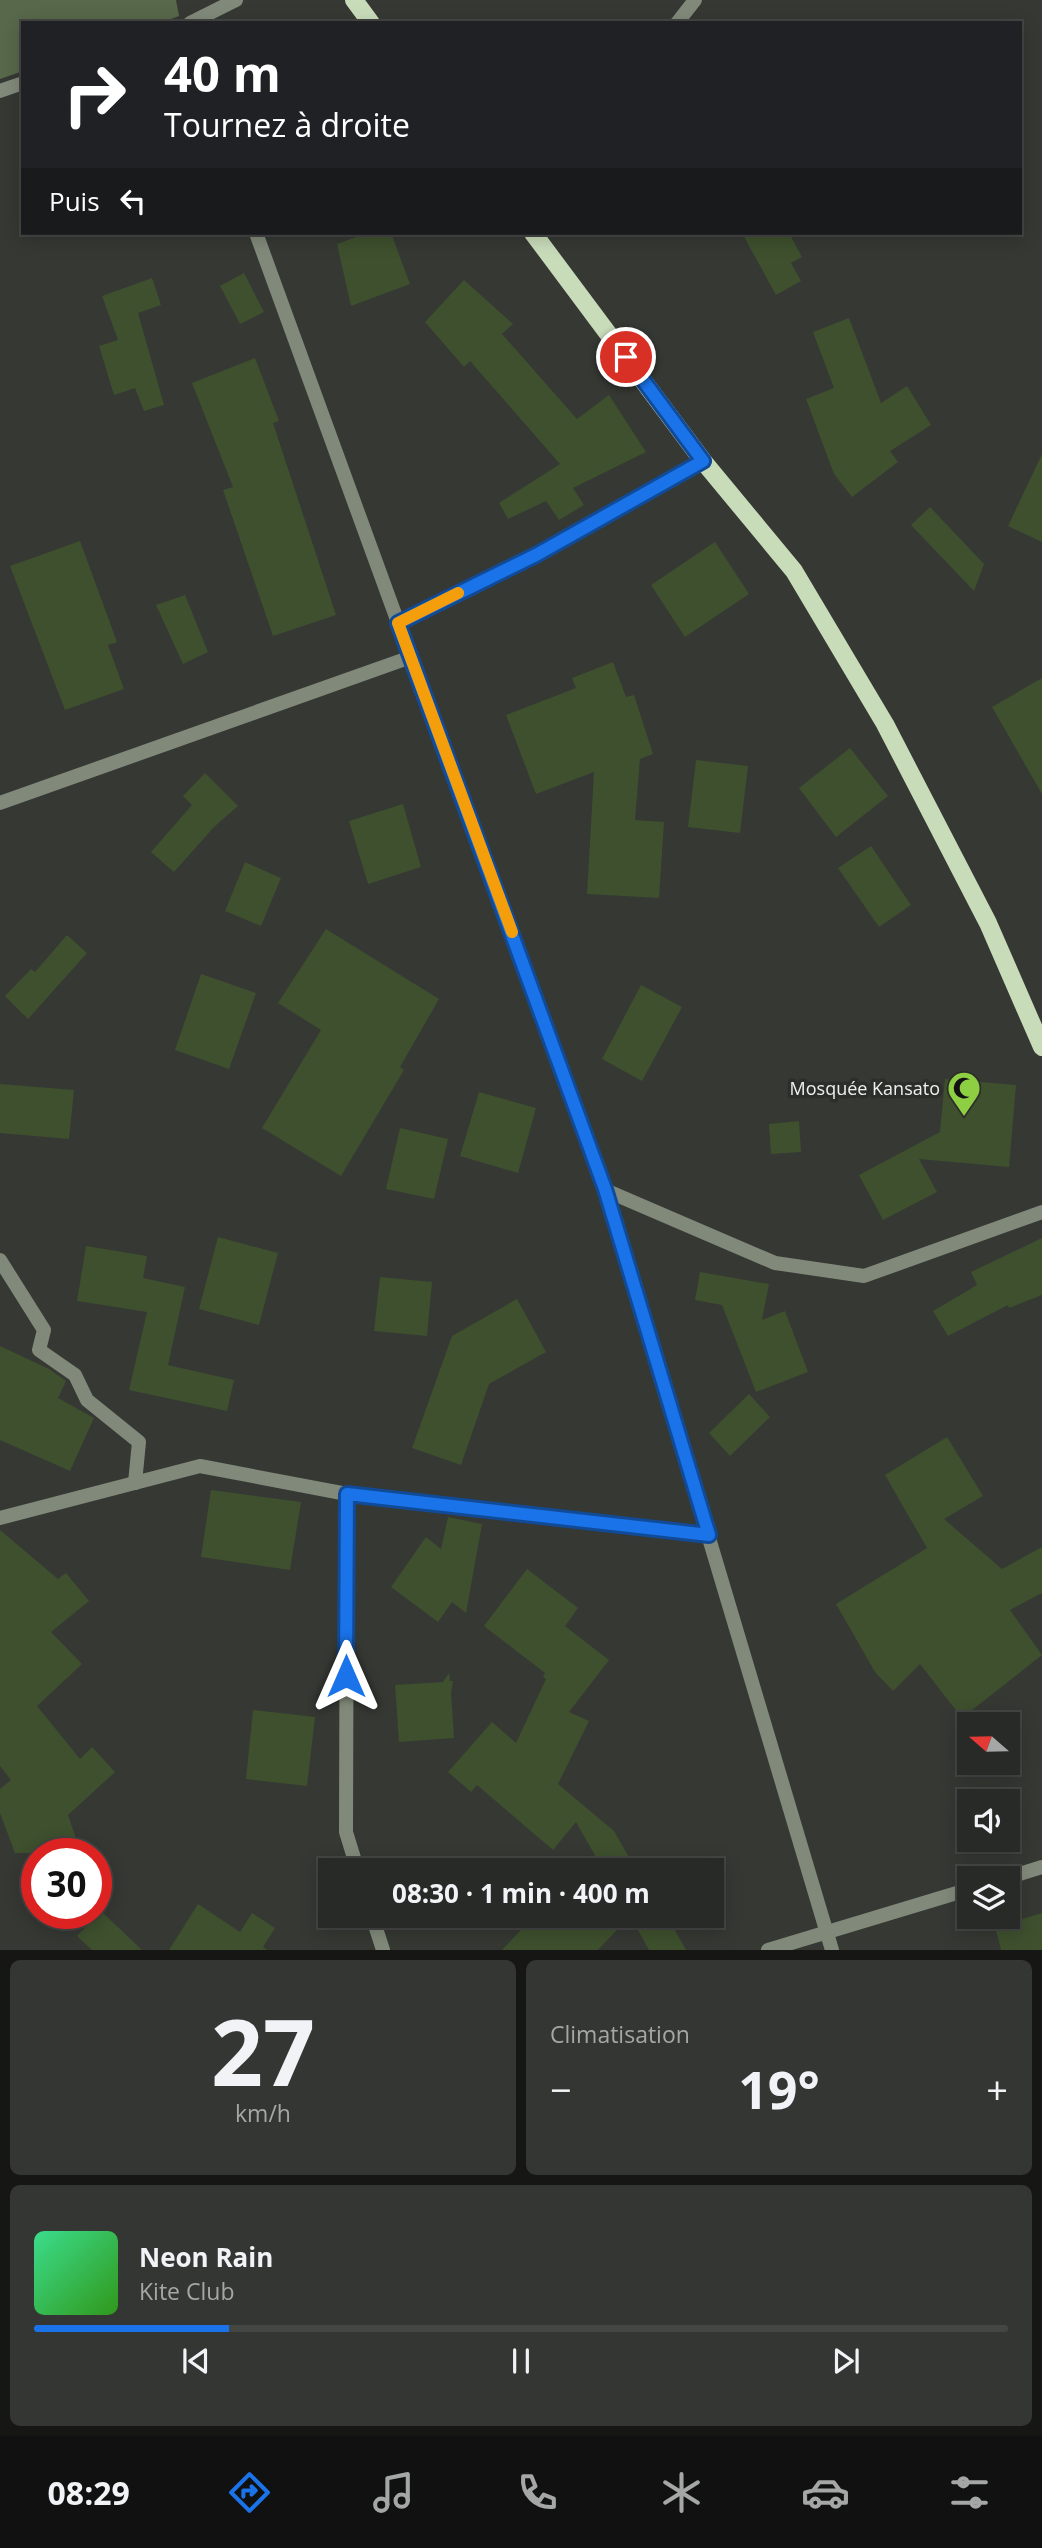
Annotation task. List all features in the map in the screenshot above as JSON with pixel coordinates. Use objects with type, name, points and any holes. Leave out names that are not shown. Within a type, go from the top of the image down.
[{"type":"main road","points":[[354,0],[370,21]]},
{"type":"main road","points":[[534,235],[703,461],[794,571],[885,724],[988,923],[1042,1047]]},
{"type":"street","points":[[194,21],[236,0]]},
{"type":"street","points":[[679,21],[695,0]]},
{"type":"street","points":[[0,91],[21,84]]},
{"type":"street","points":[[257,235],[605,1189],[832,1950]]},
{"type":"street","points":[[398,623],[536,555],[703,461]]},
{"type":"street","points":[[0,803],[411,657]]},
{"type":"street","points":[[605,1189],[775,1263],[864,1276],[1042,1212]]},
{"type":"street","points":[[0,1260],[44,1330],[39,1350],[75,1375],[87,1400],[139,1442],[135,1483]]},
{"type":"street","points":[[0,1518],[200,1466],[347,1494],[709,1535]]},
{"type":"street","points":[[347,1494],[346,1832],[354,1858]]},
{"type":"street","points":[[1020,1874],[1042,1867]]},
{"type":"street","points":[[768,1950],[957,1893]]},
{"type":"street","points":[[376,1928],[383,1950]]},
{"type":"green space","points":[[0,0],[176,0],[179,16],[165,21],[21,21],[21,72],[0,79]]},
{"type":"building","points":[[362,235],[392,235],[410,284],[351,306],[337,244]]},
{"type":"building","points":[[743,235],[790,235],[802,257],[791,263],[801,281],[776,295]]},
{"type":"building","points":[[244,273],[264,312],[240,324],[220,286]]},
{"type":"building","points":[[152,278],[161,305],[138,313],[164,405],[144,411],[135,388],[114,395],[99,346],[118,340],[102,296]]},
{"type":"building","points":[[464,280],[513,324],[502,334],[577,419],[609,395],[646,452],[573,488],[584,505],[559,520],[546,501],[508,519],[499,503],[560,464],[470,361],[464,367],[425,322]]},
{"type":"building","points":[[849,318],[881,403],[907,386],[931,425],[890,451],[898,462],[852,497],[834,474],[806,399],[834,388],[813,332]]},
{"type":"building","points":[[255,358],[279,421],[273,423],[336,615],[273,636],[223,490],[233,487],[192,383]]},
{"type":"building","points":[[1042,454],[1042,542],[1008,526]]},
{"type":"building","points":[[930,507],[984,564],[974,591],[911,525]]},
{"type":"building","points":[[80,541],[117,642],[108,645],[124,689],[65,710],[10,566]]},
{"type":"building","points":[[715,542],[749,594],[685,637],[651,585]]},
{"type":"building","points":[[185,595],[208,652],[183,664],[156,605]]},
{"type":"building","points":[[613,662],[626,697],[634,695],[653,754],[640,759],[635,820],[664,822],[659,898],[587,894],[594,772],[536,794],[506,715],[576,688],[572,678]]},
{"type":"building","points":[[1042,678],[1042,794],[992,707]]},
{"type":"building","points":[[850,748],[888,796],[836,837],[799,788]]},
{"type":"building","points":[[696,760],[748,766],[740,833],[688,827]]},
{"type":"building","points":[[205,773],[238,806],[214,827],[174,872],[151,852],[192,805],[183,796]]},
{"type":"building","points":[[403,804],[421,867],[368,884],[349,821]]},
{"type":"building","points":[[871,846],[911,905],[879,927],[838,868]]},
{"type":"building","points":[[245,862],[281,878],[261,926],[225,911]]},
{"type":"building","points":[[326,929],[439,999],[400,1067],[404,1070],[341,1176],[262,1128],[321,1030],[278,1003]]},
{"type":"building","points":[[67,935],[87,953],[28,1019],[5,996],[31,969],[35,972]]},
{"type":"building","points":[[201,974],[256,993],[229,1069],[175,1050]]},
{"type":"building","points":[[641,985],[682,1007],[642,1081],[602,1059]]},
{"type":"building","points":[[945,1079],[1016,1085],[1009,1167],[919,1159],[937,1192],[883,1220],[859,1175],[940,1132]]},
{"type":"building","points":[[0,1084],[74,1090],[69,1139],[0,1133]]},
{"type":"building","points":[[479,1092],[536,1108],[518,1173],[460,1156]]},
{"type":"building","points":[[799,1121],[801,1152],[771,1154],[769,1124]]},
{"type":"building","points":[[400,1128],[448,1139],[434,1199],[386,1189]]},
{"type":"building","points":[[218,1237],[278,1253],[259,1325],[199,1309]]},
{"type":"building","points":[[1042,1238],[1042,1295],[1009,1308],[1008,1305],[948,1336],[933,1311],[977,1285],[971,1272]]},
{"type":"building","points":[[86,1246],[147,1256],[143,1278],[185,1287],[168,1365],[234,1380],[227,1411],[129,1390],[147,1312],[77,1301]]},
{"type":"building","points":[[700,1272],[769,1284],[762,1320],[785,1311],[808,1372],[756,1392],[722,1305],[695,1300]]},
{"type":"building","points":[[380,1277],[432,1282],[427,1336],[374,1331]]},
{"type":"building","points":[[517,1299],[546,1352],[489,1384],[461,1465],[412,1448],[452,1336]]},
{"type":"building","points":[[0,1346],[49,1369],[66,1381],[58,1398],[94,1418],[70,1471],[0,1440]]},
{"type":"building","points":[[749,1394],[770,1417],[730,1456],[709,1433]]},
{"type":"building","points":[[947,1437],[983,1496],[944,1519],[1002,1569],[1042,1547],[1042,1593],[1010,1610],[1042,1655],[970,1712],[957,1712],[920,1664],[893,1691],[875,1672],[836,1604],[927,1548],[885,1475]]},
{"type":"building","points":[[211,1490],[301,1502],[290,1570],[201,1557]]},
{"type":"building","points":[[448,1517],[482,1524],[466,1613],[452,1602],[438,1622],[391,1587],[426,1537],[441,1549]]},
{"type":"building","points":[[0,1530],[58,1579],[66,1573],[89,1601],[51,1632],[82,1664],[37,1706],[80,1759],[92,1747],[115,1772],[68,1815],[76,1838],[21,1838],[21,1853],[15,1853],[0,1813],[0,1789],[11,1780],[0,1766]]},
{"type":"building","points":[[527,1569],[578,1608],[565,1626],[609,1660],[569,1712],[589,1721],[558,1784],[614,1831],[630,1858],[597,1858],[576,1822],[553,1850],[477,1785],[471,1792],[448,1772],[492,1722],[516,1743],[546,1679],[543,1677],[545,1673],[484,1626]]},
{"type":"building","points":[[449,1673],[450,1681],[453,1681],[451,1693],[454,1738],[399,1742],[395,1685],[443,1682]]},
{"type":"building","points":[[253,1710],[315,1717],[307,1786],[246,1779]]},
{"type":"building","points":[[198,1904],[240,1932],[252,1913],[275,1928],[263,1947],[267,1950],[169,1950]]},
{"type":"building","points":[[1042,1913],[1042,1950],[1001,1950],[996,1929],[1020,1929],[1020,1920]]},
{"type":"building","points":[[112,1921],[142,1950],[92,1950],[77,1936],[84,1929],[112,1929]]},
{"type":"building","points":[[523,1928],[619,1928],[598,1950],[502,1950]]},
{"type":"building","points":[[637,1928],[674,1928],[686,1950],[649,1950]]},
{"type":"slow traffic","points":[[458,593],[398,623],[512,932]]},
{"type":"place","name":"Mosquée Kansato","points":[[964,1118]]},
{"type":"route","points":[[346,1676],[347,1494],[709,1535],[605,1189],[398,623],[536,555],[703,461],[626,357]]}]
